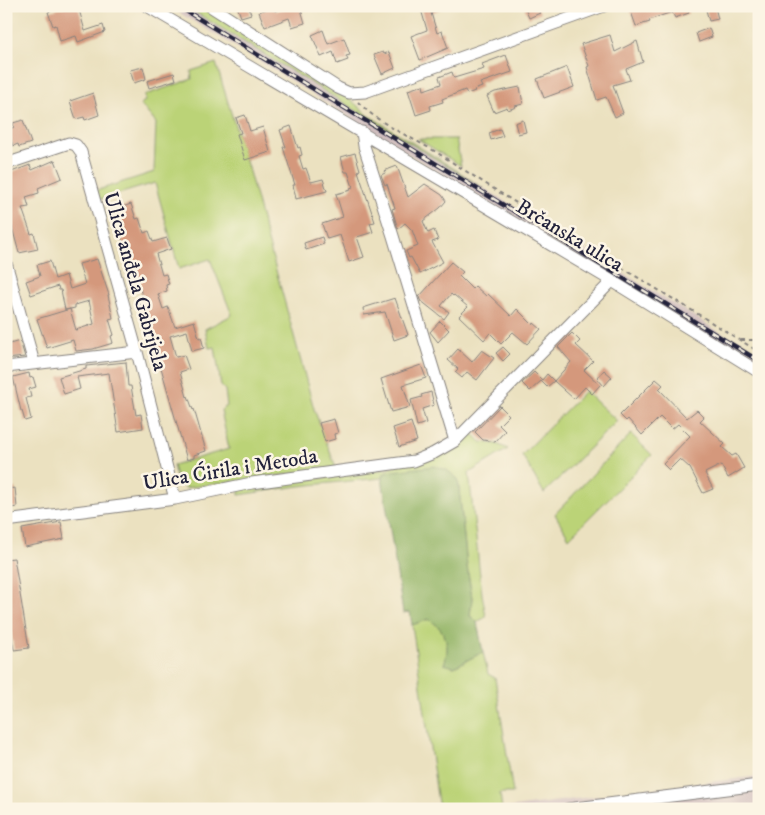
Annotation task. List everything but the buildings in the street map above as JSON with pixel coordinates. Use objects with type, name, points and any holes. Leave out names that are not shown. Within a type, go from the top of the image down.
[{"type":"street","name":"Brčanska ulica","points":[[147,6],[612,281],[759,372]]},
{"type":"street","points":[[210,6],[338,88],[349,93],[365,92],[604,6]]},
{"type":"street","points":[[362,132],[364,146],[394,236],[455,441]]},
{"type":"street","name":"Ulica anđela Gabrijela","points":[[6,164],[69,143],[76,145],[81,152],[176,499]]},
{"type":"street","points":[[6,263],[34,363]]},
{"type":"street","name":"Ulica Ćirila i Metoda","points":[[6,521],[176,499],[252,482],[414,460],[434,453],[455,441],[612,281]]},
{"type":"street","points":[[6,367],[137,352]]},
{"type":"street","points":[[568,809],[759,785]]},
{"type":"path","points":[[349,93],[368,113],[441,155],[548,224],[759,352]]},
{"type":"path","points":[[739,340],[759,340]]},
{"type":"shaded area","points":[[168,6],[185,6],[759,356],[759,367],[460,186]]},
{"type":"shaded area","points":[[759,776],[759,809],[502,809],[528,805]]},
{"type":"green space","points":[[185,6],[204,6],[350,99],[368,115],[483,188]]},
{"type":"green space","points":[[216,63],[248,168],[314,409],[336,468],[185,488],[177,482],[173,465],[229,449],[221,410],[227,406],[225,390],[221,386],[215,347],[209,348],[205,329],[232,315],[210,259],[179,269],[155,183],[98,200],[95,191],[154,172],[156,123],[140,104],[145,101],[145,95],[192,79],[191,71]]},
{"type":"green space","points":[[418,139],[456,139],[461,166]]},
{"type":"green space","points":[[585,391],[617,421],[544,493],[522,455]]},
{"type":"green space","points":[[471,432],[481,442],[497,444],[508,449],[469,473],[486,617],[477,622],[470,616],[472,598],[458,479],[383,474],[382,478],[299,486],[239,495],[239,489],[388,469]]},
{"type":"green space","points":[[631,434],[652,455],[569,538],[555,514]]},
{"type":"green space","points":[[435,466],[447,470],[458,479],[472,598],[470,616],[477,622],[483,652],[454,667],[444,664],[447,644],[439,628],[428,619],[412,625],[410,612],[403,613],[382,478],[383,474],[392,471]]},
{"type":"green space","points":[[429,619],[440,628],[446,638],[447,656],[445,663],[454,667],[483,652],[488,674],[495,678],[513,793],[500,793],[502,809],[468,807],[439,809],[412,625]]},
{"type":"railway","points":[[178,6],[759,361]]}]
